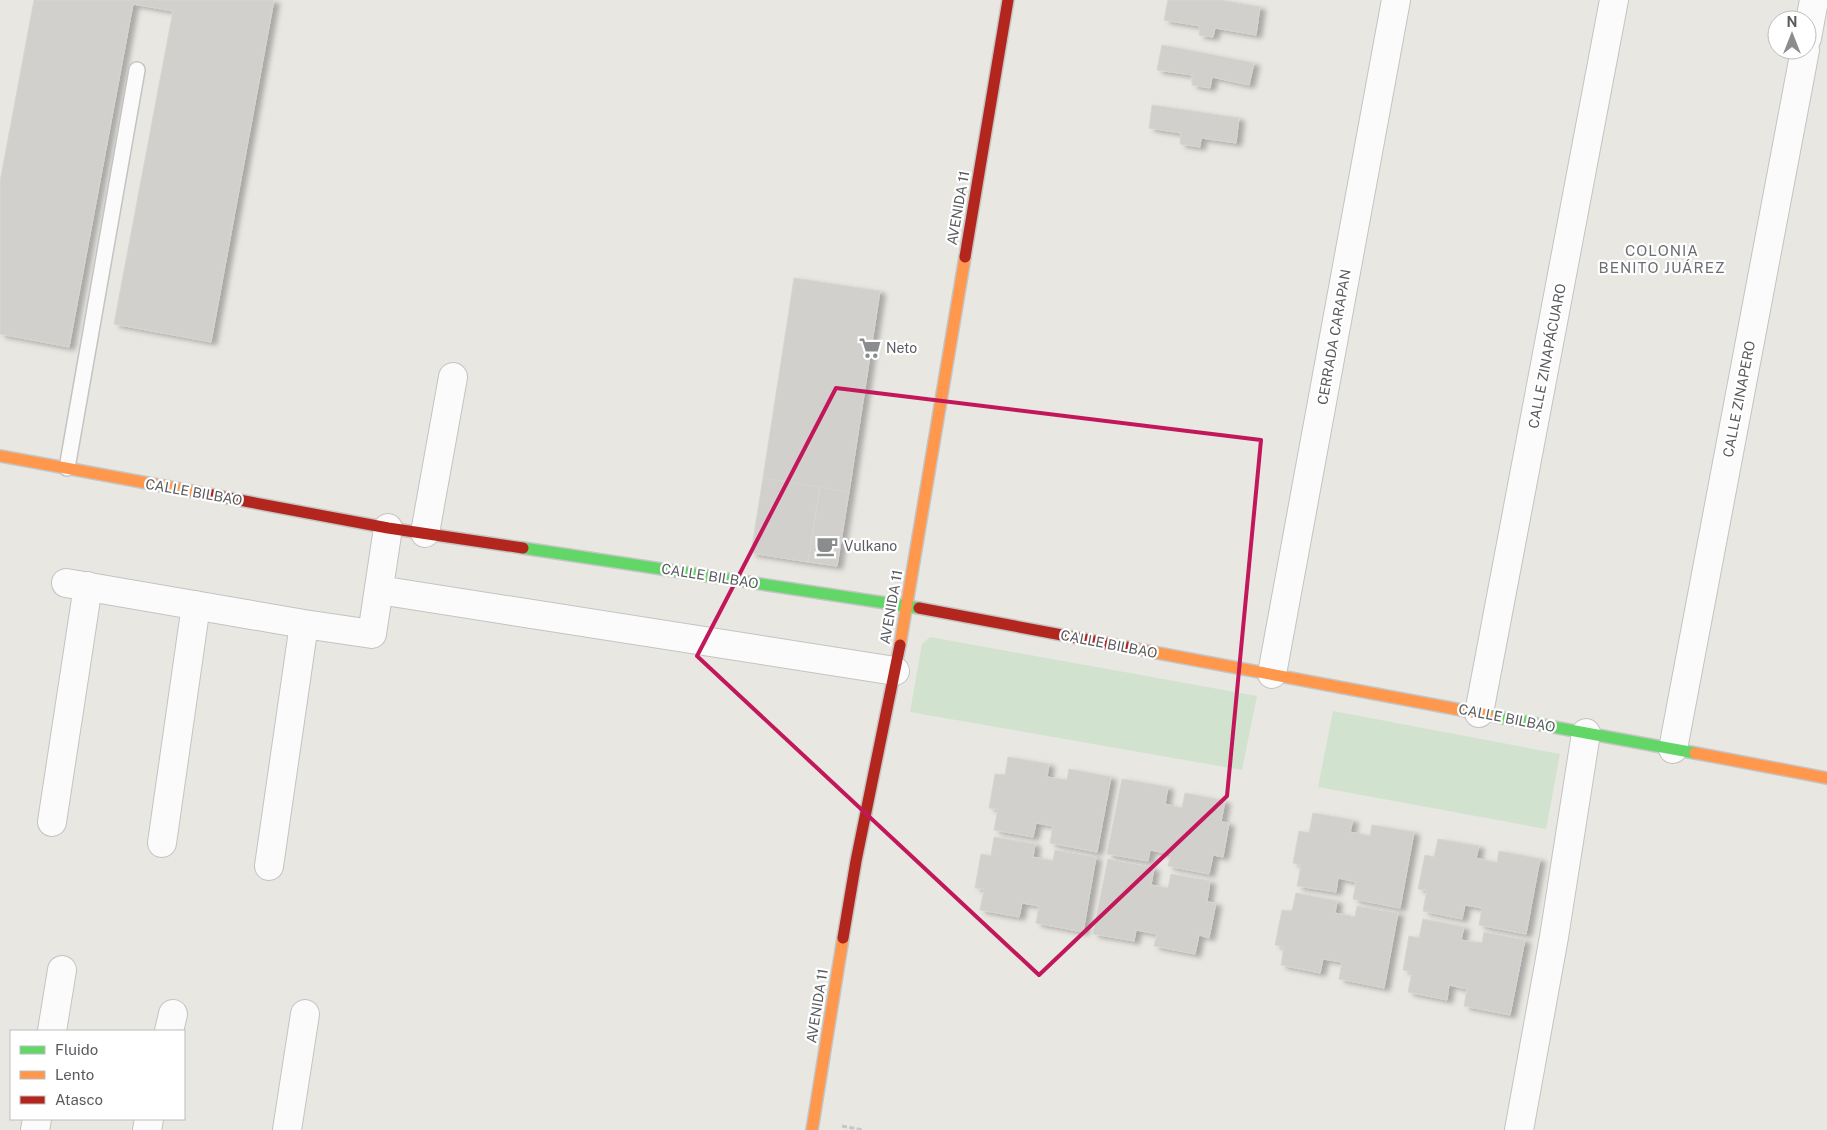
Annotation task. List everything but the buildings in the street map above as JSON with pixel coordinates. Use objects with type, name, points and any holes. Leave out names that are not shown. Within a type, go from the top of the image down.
[{"type":"street","name":"AVENIDA 11","points":[[812,1130],[856,860],[895,671],[1008,0]]},
{"type":"street","name":"CERRADA CARAPAN","points":[[1272,674],[1396,0]]},
{"type":"street","name":"CALLE ZINAPÁCUARO","points":[[1479,713],[1614,0]]},
{"type":"street","name":"CALLE ZINAPERO","points":[[1673,749],[1803,60]]},
{"type":"street","points":[[425,533],[453,377]]},
{"type":"street","name":"CALLE BILBAO","points":[[0,456],[388,528],[906,606],[1827,778]]},
{"type":"street","points":[[52,822],[77,585],[372,634],[388,528]]},
{"type":"street","points":[[379,590],[895,671]]},
{"type":"street","points":[[162,843],[196,605]]},
{"type":"street","points":[[269,866],[304,624]]},
{"type":"street","points":[[1519,1130],[1554,937],[1586,733]]},
{"type":"street","points":[[52,1030],[62,970]]},
{"type":"street","points":[[287,1130],[304,1014]]},
{"type":"lane","points":[[67,468],[137,70]]},
{"type":"highlighted area","points":[[836,388],[1261,440],[1227,796],[1039,975],[697,656]]},
{"type":"green space","points":[[930,637],[1257,696],[1242,770],[910,712],[922,644]]},
{"type":"green space","points":[[1333,711],[1560,754],[1546,829],[1318,787]]},
{"type":"traffic: fast","points":[[523,548],[919,608]]},
{"type":"traffic: fast","points":[[1488,715],[1695,753]]},
{"type":"traffic: slow","points":[[900,645],[965,257]]},
{"type":"traffic: slow","points":[[0,456],[207,494]]},
{"type":"traffic: slow","points":[[1131,648],[1488,715]]},
{"type":"traffic: slow","points":[[1695,753],[1827,778]]},
{"type":"traffic: slow","points":[[812,1130],[843,938]]},
{"type":"traffic: jam","points":[[965,257],[1008,0]]},
{"type":"traffic: jam","points":[[207,494],[388,528],[523,548]]},
{"type":"traffic: jam","points":[[919,608],[1131,648]]},
{"type":"traffic: jam","points":[[843,938],[856,861],[900,645]]},
{"type":"place","name":"Neto","points":[[870,348]]},
{"type":"place","name":"Vulkano","points":[[827,546]]},
{"type":"district","name":"COLONIA BENITO JUÁREZ","points":[[1662,260]]}]
